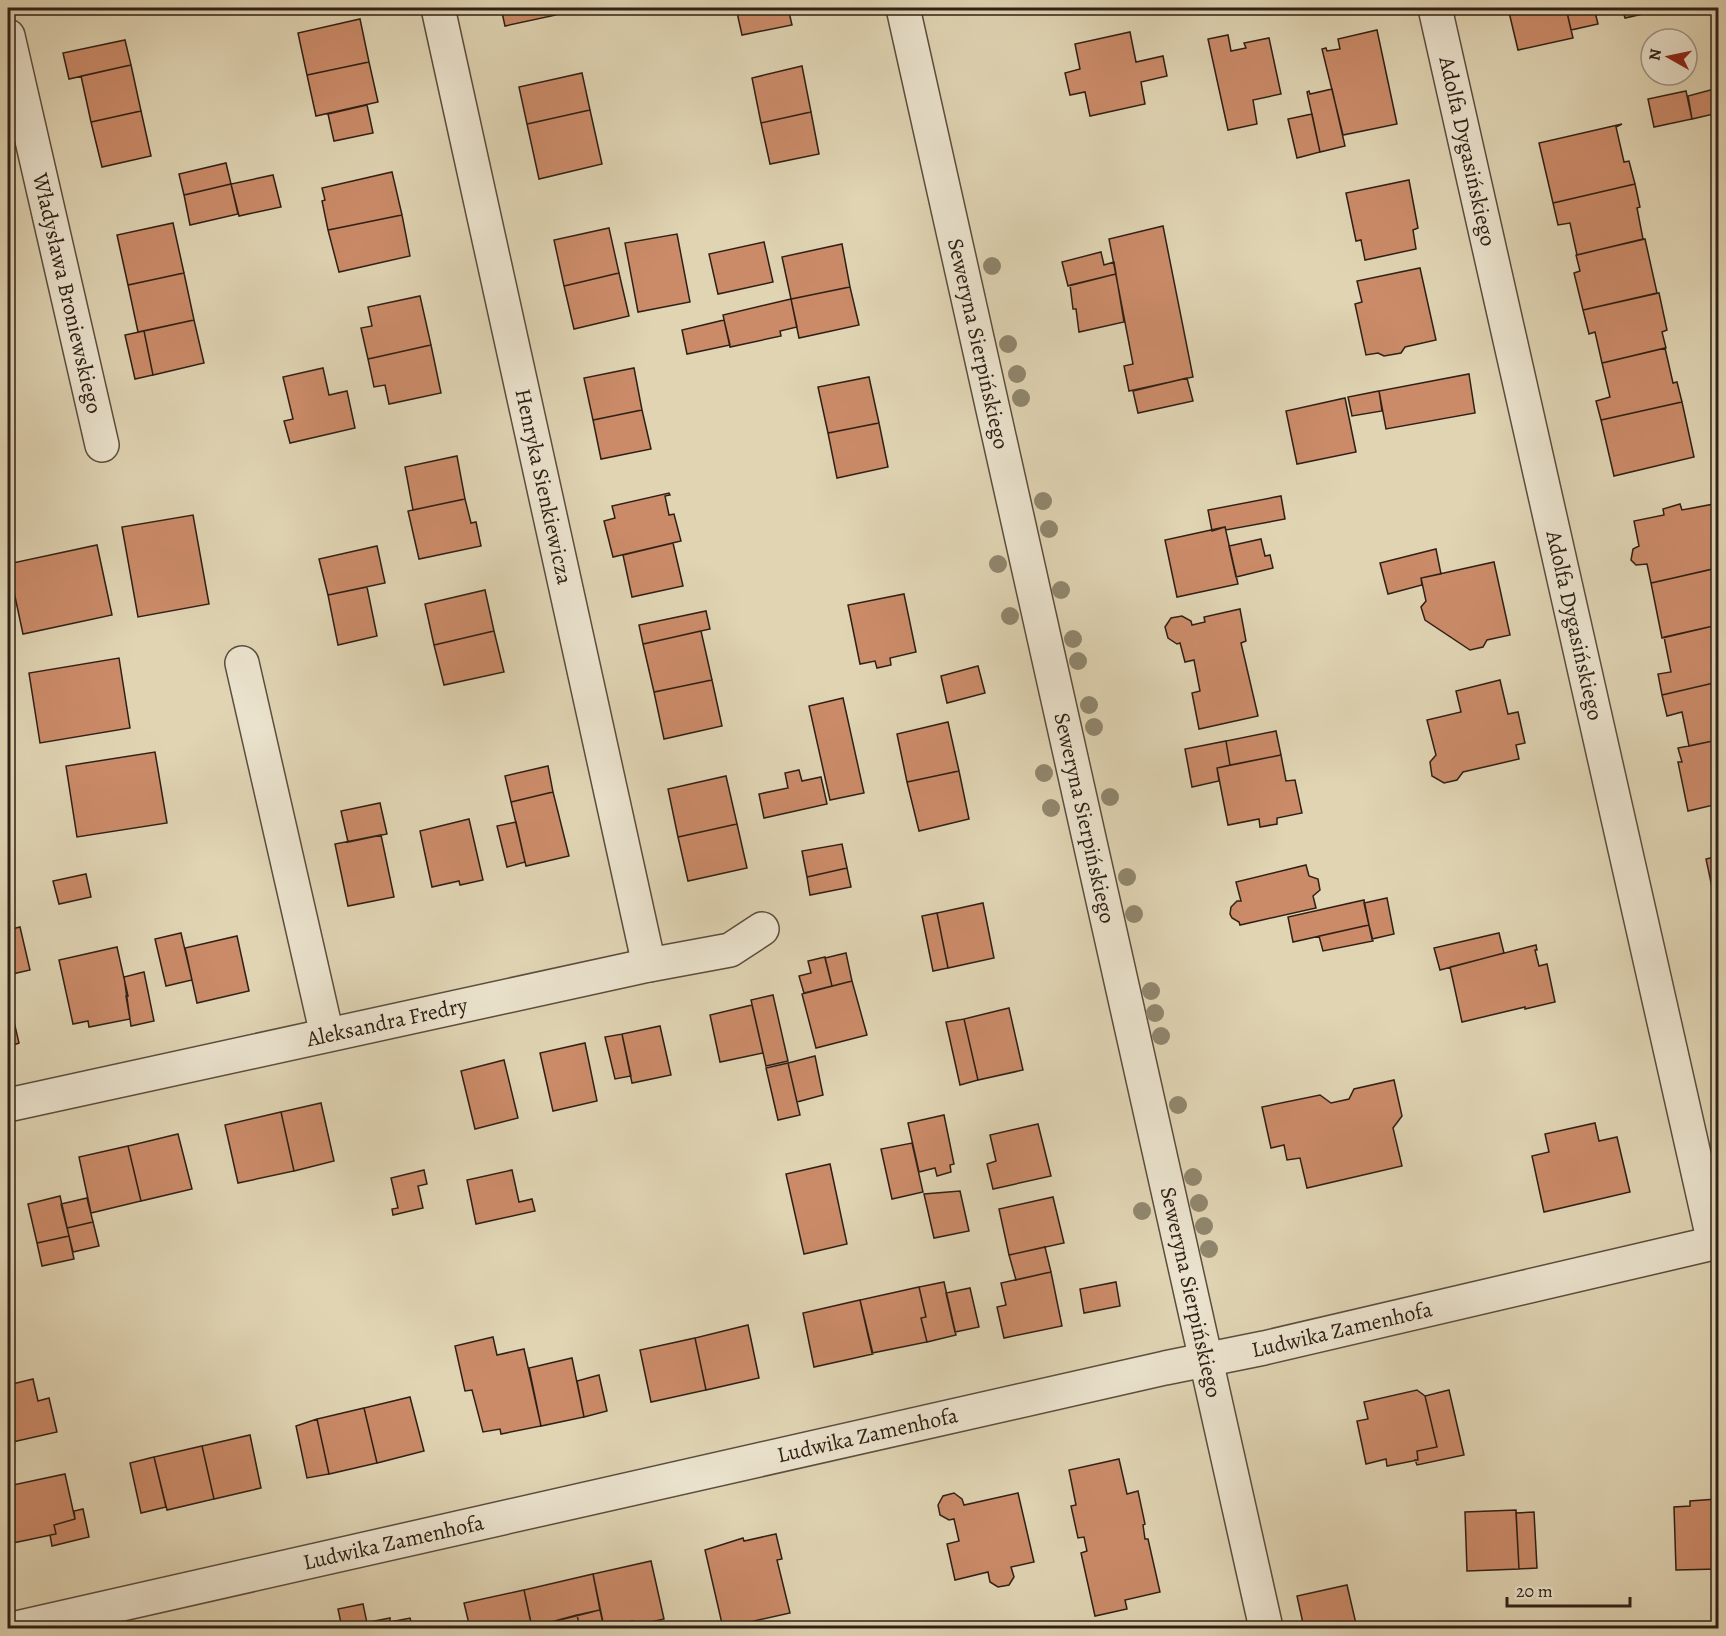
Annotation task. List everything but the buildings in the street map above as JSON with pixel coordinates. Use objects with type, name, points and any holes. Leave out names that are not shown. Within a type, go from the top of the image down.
[{"type":"street","name":"Henryka Sienkiewicza","points":[[438,8],[649,965]]},
{"type":"street","name":"Seweryna Sierpińskiego","points":[[903,8],[1266,1629]]},
{"type":"street","name":"Adolfa Dygasińskiego","points":[[1435,8],[1716,1243]]},
{"type":"street","name":"Władysława Broniewskiego","points":[[8,36],[102,445]]},
{"type":"street","points":[[242,663],[327,1035]]},
{"type":"street","name":"Aleksandra Fredry","points":[[8,1105],[649,965],[730,950],[762,929]]},
{"type":"street","name":"Ludwika Zamenhofa","points":[[16,1629],[1264,1348],[1716,1243]]}]
